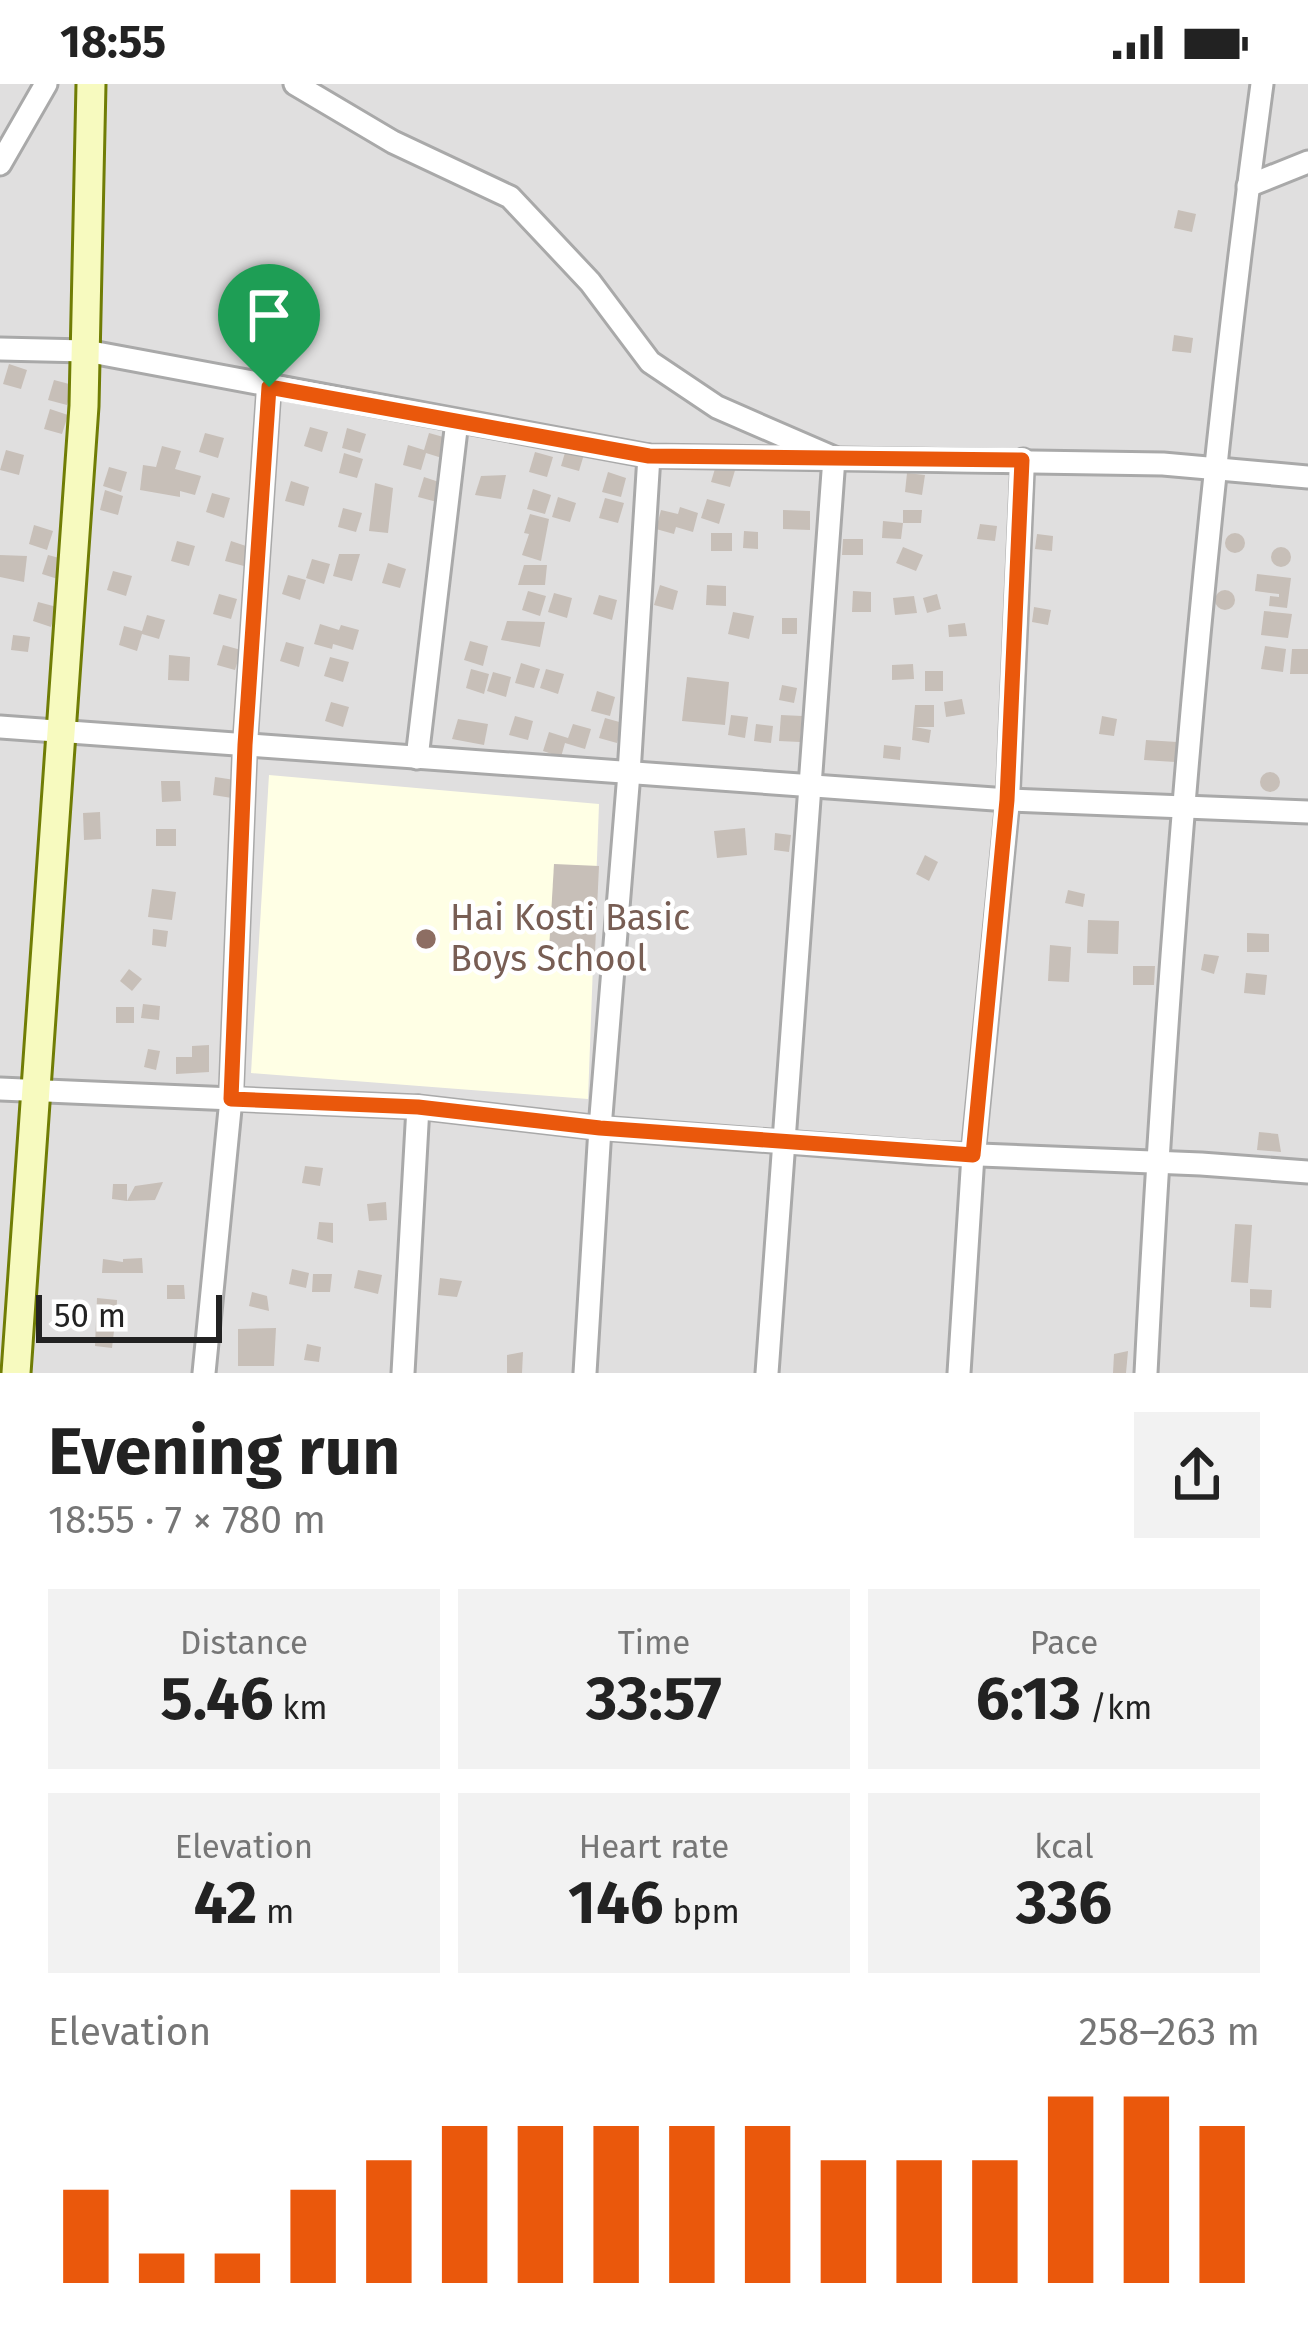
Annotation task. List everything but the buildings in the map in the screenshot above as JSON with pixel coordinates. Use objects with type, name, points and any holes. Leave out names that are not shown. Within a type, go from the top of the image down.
[{"type":"main road","points":[[16,1373],[86,351],[91,84]]},
{"type":"street","points":[[0,164],[46,84]]},
{"type":"street","points":[[295,84],[394,142],[510,197],[590,282],[650,362],[717,407],[835,458]]},
{"type":"street","points":[[1146,1373],[1183,808],[1216,469],[1262,84]]},
{"type":"street","points":[[1248,186],[1308,162]]},
{"type":"street","points":[[0,349],[86,351],[649,456],[1162,464],[1308,477]]},
{"type":"street","points":[[203,1373],[231,1099],[245,745],[269,387]]},
{"type":"street","points":[[417,758],[457,422]]},
{"type":"street","points":[[585,1373],[649,456]]},
{"type":"street","points":[[767,1373],[835,458]]},
{"type":"street","points":[[959,1373],[973,1155],[1007,800],[1022,460]]},
{"type":"street","points":[[0,727],[1007,800],[1308,812]]},
{"type":"street","points":[[0,1089],[418,1107],[784,1142],[1308,1172]]},
{"type":"street","points":[[403,1373],[418,1107]]},
{"type":"shaded area","points":[[0,84],[1308,84],[1308,1373],[0,1373]]},
{"type":"shaded area","name":"Hai Kosti Basic Boys School","points":[[269,775],[599,804],[588,1099],[251,1073]]},
{"type":"place","name":"Hai Kosti Basic Boys School","points":[[426,939]]},
{"type":"route","points":[[269,387],[649,456],[1022,460],[1007,800],[973,1155],[600,1128],[418,1107],[231,1099],[245,745],[269,387]]}]
